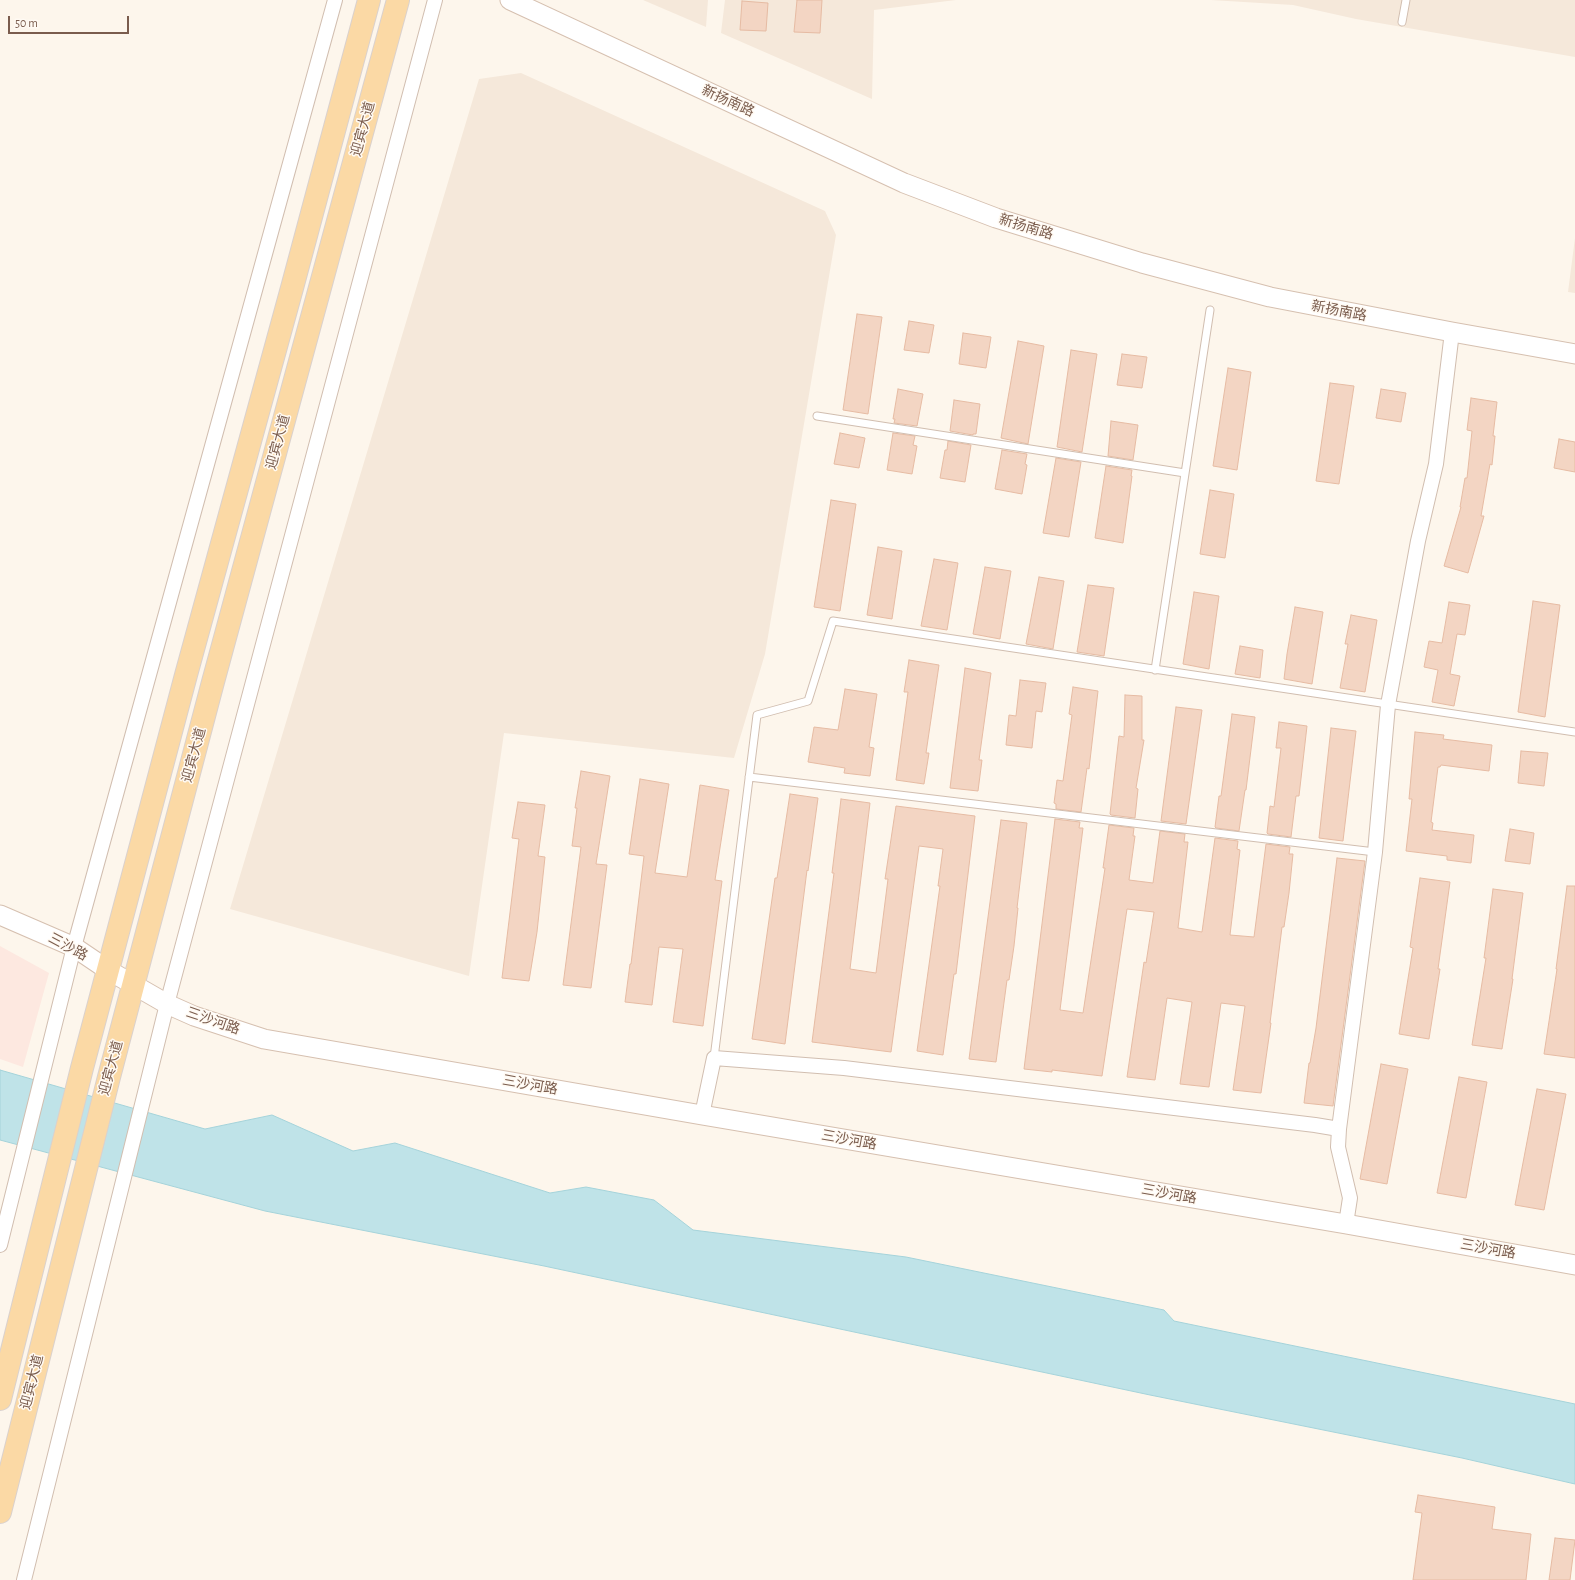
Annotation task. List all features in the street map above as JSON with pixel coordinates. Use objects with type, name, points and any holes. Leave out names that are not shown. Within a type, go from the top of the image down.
[{"type":"main road","name":"迎宾大道","points":[[0,1399],[82,1068],[186,675],[369,0]]},
{"type":"main road","name":"迎宾大道","points":[[0,1512],[109,1077],[213,682],[398,0]]},
{"type":"main road","points":[[186,675],[213,682]]},
{"type":"street","points":[[0,1245],[74,947],[334,0]]},
{"type":"street","points":[[24,1580],[167,1004],[435,0]]},
{"type":"street","name":"新扬南路","points":[[510,0],[904,183],[996,218],[1142,263],[1270,297],[1575,354]]},
{"type":"street","points":[[1346,1224],[1350,1198],[1338,1147],[1339,1129],[1376,852],[1388,705],[1418,541],[1436,464],[1452,332]]},
{"type":"street","name":"三沙路","points":[[0,915],[74,947],[108,970],[134,984]]},
{"type":"street","name":"三沙河路","points":[[134,984],[167,1004],[194,1016],[264,1039],[1346,1224],[1575,1265]]},
{"type":"street","points":[[702,1115],[714,1058],[844,1068],[1339,1129]]},
{"type":"lane","points":[[1402,22],[1406,0]]},
{"type":"lane","points":[[1155,670],[1210,310]]},
{"type":"lane","points":[[817,416],[1185,473]]},
{"type":"lane","points":[[714,1058],[748,777],[757,715],[808,701],[833,621],[1575,732]]},
{"type":"lane","points":[[748,777],[1376,852]]},
{"type":"shaded area","points":[[643,0],[708,0],[706,27]]},
{"type":"shaded area","points":[[725,0],[956,0],[874,10],[872,99],[721,33]]},
{"type":"shaded area","points":[[1211,0],[1575,0],[1575,57],[1356,19],[1293,5]]},
{"type":"shaded area","points":[[521,73],[825,211],[836,235],[765,654],[734,758],[504,733],[469,976],[230,909],[479,79]]},
{"type":"shaded area","points":[[1575,238],[1575,293],[1568,292]]},
{"type":"shaded area","points":[[0,946],[49,973],[23,1067],[0,1059]]},
{"type":"water","points":[[0,1070],[205,1129],[272,1115],[353,1151],[395,1143],[550,1193],[586,1187],[654,1200],[693,1230],[906,1257],[1164,1310],[1174,1321],[1575,1404],[1575,1484],[1462,1458],[1150,1395],[544,1266],[265,1211],[0,1140]]},
{"type":"building","points":[[797,0],[822,0],[820,33],[794,32]]},
{"type":"building","points":[[742,1],[768,3],[766,31],[740,30]]},
{"type":"building","points":[[857,314],[882,317],[868,414],[843,410]]},
{"type":"building","points":[[909,321],[934,325],[929,353],[904,350]]},
{"type":"building","points":[[963,333],[991,337],[986,368],[959,364]]},
{"type":"building","points":[[1018,341],[1044,346],[1028,444],[1001,438]]},
{"type":"building","points":[[1071,350],[1097,354],[1082,452],[1057,447]]},
{"type":"building","points":[[1122,354],[1147,357],[1142,388],[1117,385]]},
{"type":"building","points":[[1228,368],[1251,372],[1237,470],[1213,466]]},
{"type":"building","points":[[1330,383],[1354,386],[1339,484],[1316,481]]},
{"type":"building","points":[[898,389],[923,394],[917,426],[894,423],[895,419],[893,419]]},
{"type":"building","points":[[1381,389],[1406,393],[1401,422],[1376,418]]},
{"type":"building","points":[[1471,398],[1497,402],[1493,436],[1495,436],[1492,465],[1490,464],[1481,516],[1484,516],[1468,573],[1444,566],[1461,507],[1465,478],[1467,478],[1472,431],[1467,430]]},
{"type":"building","points":[[954,400],[980,404],[976,434],[973,435],[950,431]]},
{"type":"building","points":[[1111,421],[1138,425],[1133,460],[1108,456]]},
{"type":"building","points":[[840,433],[865,438],[859,468],[834,464]]},
{"type":"building","points":[[893,433],[915,436],[913,445],[917,446],[912,474],[887,470]]},
{"type":"building","points":[[1559,439],[1575,442],[1575,472],[1554,468]]},
{"type":"building","points":[[948,441],[971,445],[965,482],[940,478]]},
{"type":"building","points":[[1002,450],[1027,454],[1025,464],[1027,465],[1022,494],[995,489]]},
{"type":"building","points":[[1056,458],[1081,462],[1069,537],[1043,533]]},
{"type":"building","points":[[1106,466],[1132,470],[1123,543],[1095,538]]},
{"type":"building","points":[[1210,490],[1234,494],[1225,558],[1200,554]]},
{"type":"building","points":[[831,500],[856,504],[840,611],[814,607]]},
{"type":"building","points":[[878,547],[902,551],[892,619],[867,615]]},
{"type":"building","points":[[934,559],[958,563],[947,630],[921,626]]},
{"type":"building","points":[[985,567],[1011,571],[1000,639],[973,634]]},
{"type":"building","points":[[1039,577],[1064,581],[1053,649],[1026,644]]},
{"type":"building","points":[[1088,585],[1114,588],[1104,656],[1077,652]]},
{"type":"building","points":[[1194,592],[1219,596],[1209,669],[1183,664]]},
{"type":"building","points":[[1533,601],[1560,605],[1545,717],[1518,712]]},
{"type":"building","points":[[1449,602],[1470,605],[1465,635],[1457,634],[1450,674],[1460,676],[1454,706],[1432,702],[1438,670],[1424,667],[1429,641],[1442,643]]},
{"type":"building","points":[[1295,607],[1323,612],[1312,684],[1284,679]]},
{"type":"building","points":[[1351,615],[1377,620],[1365,692],[1340,688],[1348,644],[1345,644]]},
{"type":"building","points":[[1240,646],[1263,650],[1260,678],[1235,674]]},
{"type":"building","points":[[909,660],[939,665],[926,753],[929,753],[924,784],[896,780],[908,692],[904,692]]},
{"type":"building","points":[[965,668],[991,673],[979,760],[982,760],[978,791],[950,788]]},
{"type":"building","points":[[1020,680],[1046,683],[1042,712],[1036,711],[1032,748],[1006,745],[1009,715],[1016,716]]},
{"type":"building","points":[[1073,687],[1098,691],[1089,769],[1087,768],[1081,812],[1056,809],[1056,804],[1054,803],[1057,780],[1063,781],[1072,715],[1069,714]]},
{"type":"building","points":[[845,689],[877,694],[869,747],[874,748],[870,776],[844,773],[845,768],[808,762],[814,727],[838,730]]},
{"type":"building","points":[[1125,695],[1142,696],[1142,740],[1144,740],[1136,788],[1138,789],[1135,818],[1110,814],[1119,736],[1124,737]]},
{"type":"building","points":[[1176,707],[1202,710],[1186,824],[1161,821]]},
{"type":"building","points":[[1232,714],[1255,717],[1246,790],[1239,831],[1215,827],[1219,796],[1221,796]]},
{"type":"building","points":[[1279,722],[1307,726],[1299,796],[1296,796],[1291,837],[1267,833],[1270,806],[1274,807],[1281,748],[1276,748]]},
{"type":"building","points":[[1331,728],[1356,731],[1343,841],[1319,838]]},
{"type":"building","points":[[1415,732],[1444,735],[1443,739],[1492,745],[1489,771],[1441,765],[1438,767],[1431,822],[1433,823],[1432,830],[1474,835],[1471,863],[1447,860],[1447,856],[1406,851],[1412,799],[1409,799]]},
{"type":"building","points":[[1521,751],[1548,753],[1544,786],[1518,783]]},
{"type":"building","points":[[581,771],[610,776],[596,864],[607,865],[591,988],[563,985],[581,847],[572,846],[577,808],[575,808]]},
{"type":"building","points":[[640,779],[669,784],[655,873],[687,877],[700,785],[729,790],[715,880],[722,881],[703,1026],[673,1022],[683,949],[659,947],[652,1005],[625,1002],[644,856],[629,854]]},
{"type":"building","points":[[790,794],[818,798],[808,871],[807,870],[785,1044],[752,1039],[775,878],[777,878]]},
{"type":"building","points":[[841,799],[870,803],[850,969],[876,973],[888,879],[885,879],[896,806],[975,816],[956,974],[954,974],[943,1055],[917,1051],[940,886],[938,886],[943,849],[919,846],[891,1052],[812,1042],[834,873],[832,873]]},
{"type":"building","points":[[518,802],[545,805],[538,856],[545,857],[537,932],[529,981],[502,978],[519,839],[512,838]]},
{"type":"building","points":[[1055,819],[1080,822],[1079,828],[1083,828],[1060,1010],[1083,1013],[1105,868],[1103,868],[1109,825],[1134,828],[1133,836],[1135,836],[1129,880],[1153,883],[1160,831],[1185,834],[1184,842],[1188,842],[1178,928],[1202,932],[1215,838],[1238,841],[1237,849],[1240,850],[1230,935],[1254,937],[1266,844],[1290,847],[1289,854],[1293,854],[1289,893],[1284,927],[1282,927],[1261,1093],[1233,1090],[1245,1006],[1221,1003],[1209,1087],[1180,1084],[1192,1002],[1167,998],[1155,1080],[1127,1077],[1144,962],[1146,963],[1154,912],[1127,909],[1102,1076],[1052,1070],[1052,1072],[1024,1069]]},
{"type":"building","points":[[1001,820],[1027,823],[1014,946],[1009,980],[1007,980],[996,1062],[969,1059]]},
{"type":"building","points":[[1510,829],[1534,833],[1530,864],[1505,861]]},
{"type":"building","points":[[1337,858],[1365,861],[1333,1106],[1304,1103],[1309,1063],[1316,1028]]},
{"type":"building","points":[[1420,878],[1450,882],[1438,969],[1440,969],[1429,1039],[1399,1034],[1413,948],[1410,947]]},
{"type":"building","points":[[1567,886],[1575,886],[1575,1058],[1544,1054],[1557,969]]},
{"type":"building","points":[[1493,889],[1523,893],[1513,979],[1502,1049],[1472,1045],[1486,958],[1484,958]]},
{"type":"building","points":[[1381,1064],[1408,1069],[1387,1184],[1360,1179]]},
{"type":"building","points":[[1459,1077],[1487,1082],[1466,1198],[1437,1193]]},
{"type":"building","points":[[1537,1089],[1566,1094],[1544,1210],[1515,1205]]},
{"type":"building","points":[[1418,1495],[1495,1507],[1492,1529],[1531,1534],[1526,1580],[1413,1580],[1422,1513],[1415,1512]]},
{"type":"building","points":[[1555,1538],[1575,1540],[1570,1580],[1549,1580]]}]
